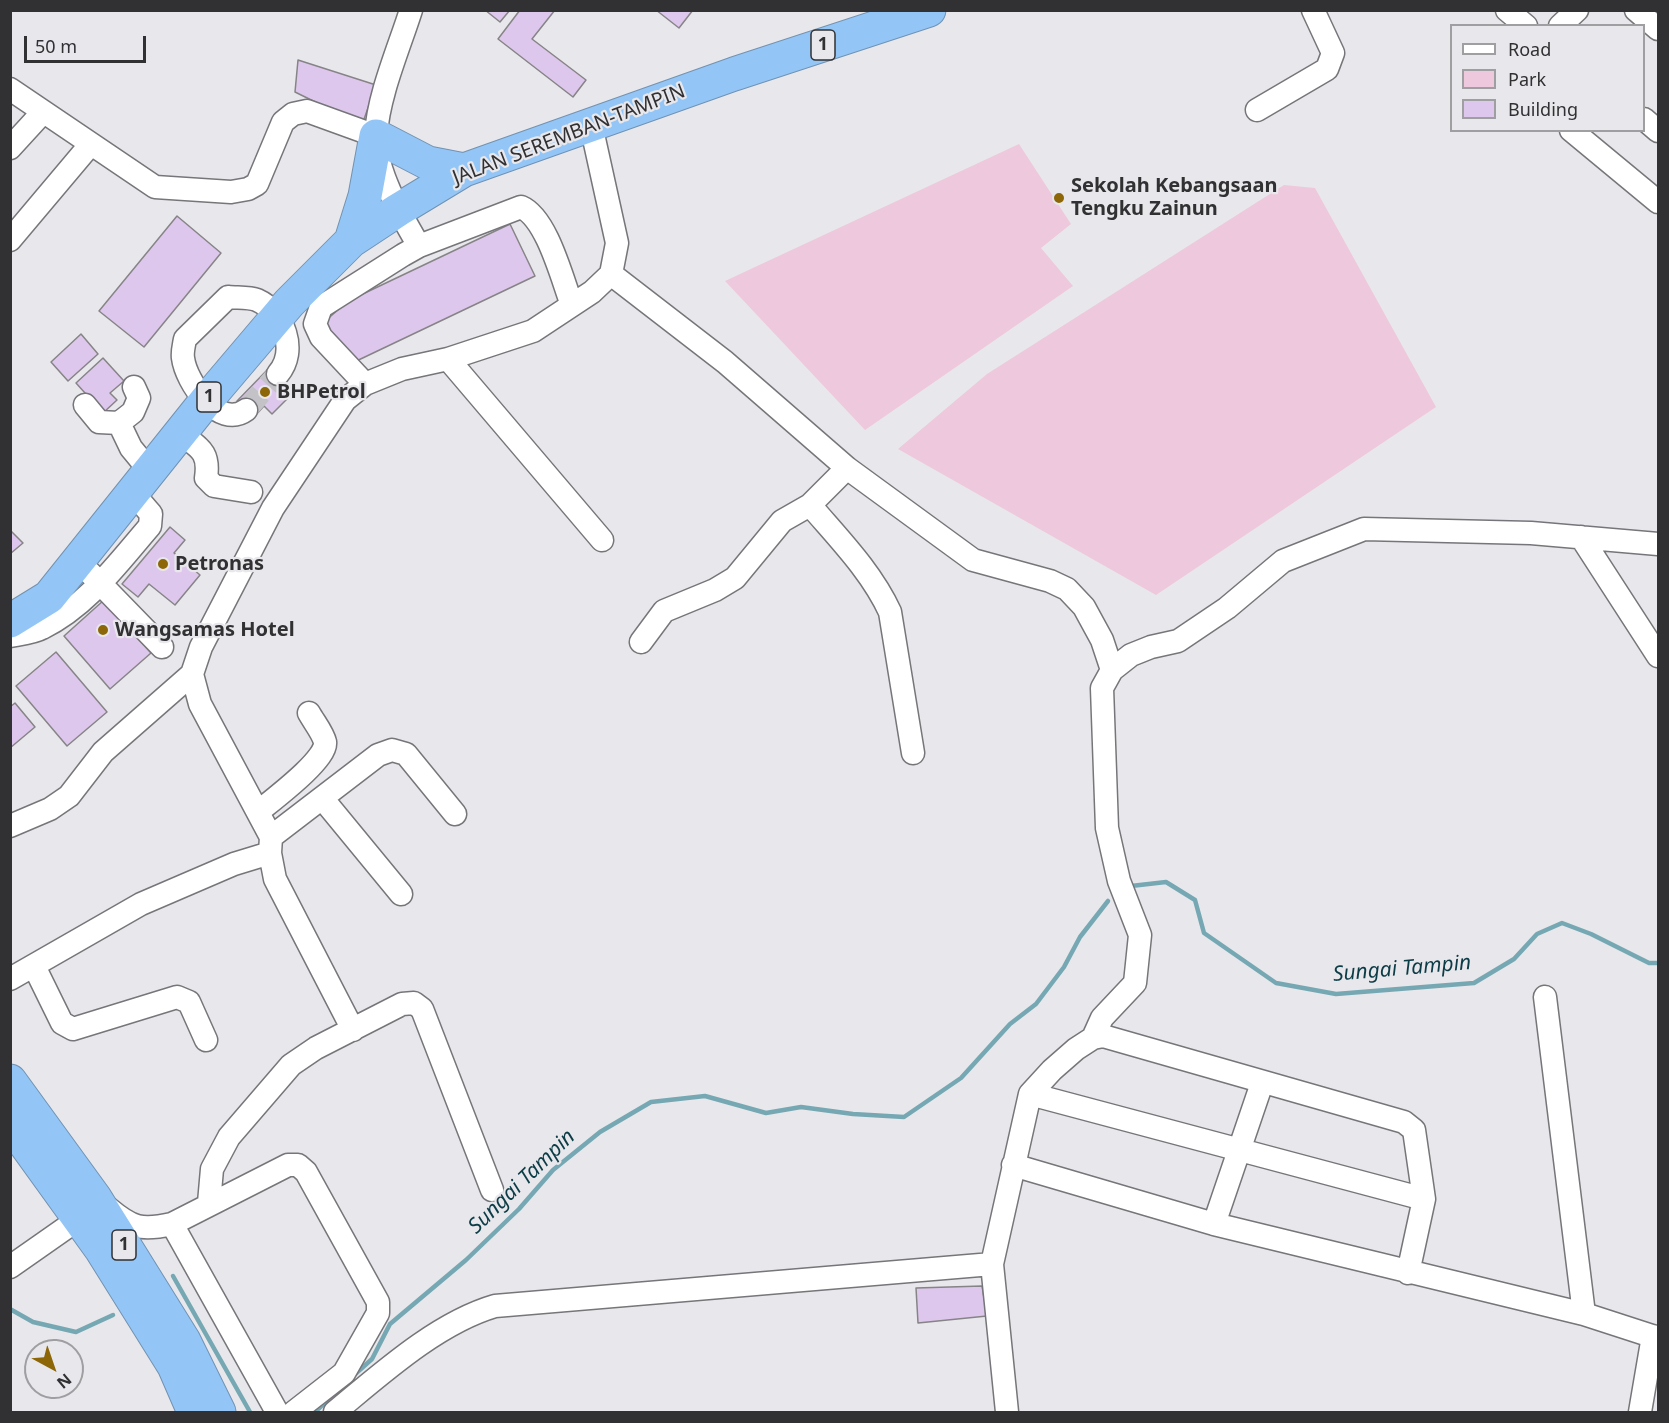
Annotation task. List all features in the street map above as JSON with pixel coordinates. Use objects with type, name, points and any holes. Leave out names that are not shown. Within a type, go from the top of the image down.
[{"type":"highway","name":"JALAN SEREMBAN-TAMPIN","points":[[10,595],[73,565],[205,402],[278,317],[351,241],[398,210],[464,170],[910,12]]},
{"type":"highway","points":[[351,241],[365,196],[376,136],[428,164],[464,170]]},
{"type":"highway","name":"1","points":[[10,621],[49,597],[73,565]]},
{"type":"highway","name":"1","points":[[11,1090],[87,1208],[184,1341],[213,1411]]},
{"type":"highway","name":"1","points":[[10,1123],[87,1208]]},
{"type":"street","points":[[411,10],[383,99],[376,136],[384,177],[398,210],[419,246]]},
{"type":"street","points":[[383,99],[402,84],[426,10]]},
{"type":"street","points":[[1257,110],[1327,69],[1333,53],[1313,10]]},
{"type":"street","points":[[1507,10],[1524,24]]},
{"type":"street","points":[[1562,24],[1576,10]]},
{"type":"street","points":[[1636,10],[1659,29]]},
{"type":"street","points":[[10,89],[155,187],[231,192],[248,189],[257,184],[284,122],[293,114],[307,111],[376,136]]},
{"type":"street","points":[[10,148],[43,112]]},
{"type":"street","points":[[1645,120],[1659,131]]},
{"type":"street","points":[[10,826],[50,809],[69,796],[103,752],[192,674],[201,647],[273,508],[345,400],[365,384],[402,369],[448,359],[533,331],[572,305],[611,274],[617,243],[591,125]]},
{"type":"street","points":[[1573,132],[1659,202]]},
{"type":"street","points":[[10,240],[90,145]]},
{"type":"street","points":[[365,384],[321,337],[315,324],[321,307],[419,246],[521,207],[531,211],[540,224],[572,305]]},
{"type":"street","points":[[611,274],[725,362],[847,468],[973,560],[1050,581],[1067,589],[1084,607],[1102,640],[1112,670]]},
{"type":"street","points":[[246,410],[241,414],[224,414],[205,402],[192,383],[183,358],[185,339],[228,297],[256,300],[278,317],[287,334],[286,365],[278,374]]},
{"type":"street","points":[[448,359],[602,540]]},
{"type":"street","points":[[85,405],[99,422],[119,423],[133,412],[139,398],[134,387]]},
{"type":"street","points":[[10,636],[41,629],[72,609],[100,584],[150,526],[151,514],[131,448],[119,423]]},
{"type":"street","points":[[180,434],[201,450],[208,461],[206,478],[214,486],[251,492]]},
{"type":"street","points":[[641,642],[664,611],[725,585],[735,578],[782,521],[810,506],[847,468]]},
{"type":"street","points":[[810,506],[867,573],[881,592],[890,612],[913,753]]},
{"type":"street","points":[[1093,1038],[1102,1018],[1135,983],[1140,935],[1119,881],[1107,828],[1102,688],[1112,670],[1131,655],[1151,647],[1178,642],[1227,608],[1283,561],[1364,529],[1581,537],[1659,544]]},
{"type":"street","points":[[1581,537],[1659,656]]},
{"type":"street","points":[[73,565],[100,584],[162,647]]},
{"type":"street","points":[[192,674],[200,704],[258,812],[271,845],[275,879],[353,1030]]},
{"type":"street","points":[[258,812],[311,766],[324,749],[325,743],[309,713]]},
{"type":"street","points":[[10,979],[141,904],[234,864],[271,845],[322,798],[378,755],[392,750],[406,754],[455,814]]},
{"type":"street","points":[[322,798],[401,894]]},
{"type":"street","points":[[34,966],[62,1023],[73,1029],[177,997],[189,1002],[206,1040]]},
{"type":"street","points":[[1545,997],[1584,1314]]},
{"type":"street","points":[[209,1203],[212,1169],[229,1137],[291,1065],[316,1048],[402,1004],[414,1003],[422,1009],[492,1190]]},
{"type":"street","points":[[1007,1413],[992,1264],[1013,1165],[1030,1094],[1052,1070],[1093,1038],[1103,1036],[1404,1122],[1414,1130],[1424,1199],[1408,1273]]},
{"type":"street","points":[[1214,1224],[1262,1083]]},
{"type":"street","points":[[1030,1094],[1424,1199]]},
{"type":"street","points":[[10,1267],[87,1208],[129,1226],[151,1228],[172,1224],[209,1203],[288,1165],[298,1165],[306,1172],[378,1302],[378,1313],[344,1373],[294,1413]]},
{"type":"street","points":[[1013,1165],[1214,1224],[1584,1314],[1656,1337],[1640,1413]]},
{"type":"street","points":[[172,1224],[277,1413]]},
{"type":"street","points":[[335,1413],[397,1360],[475,1312],[495,1306],[992,1264]]},
{"type":"green space","points":[[1019,144],[1071,224],[1041,248],[1073,286],[865,430],[725,281]]},
{"type":"green space","points":[[1284,185],[1315,188],[1436,407],[1156,595],[898,449],[987,374]]},
{"type":"building","points":[[485,10],[510,10],[500,22]]},
{"type":"building","points":[[520,10],[555,10],[532,39],[586,80],[573,97],[498,39]]},
{"type":"building","points":[[656,10],[693,10],[679,28]]},
{"type":"building","points":[[298,60],[376,85],[362,125],[295,92]]},
{"type":"building","points":[[177,216],[221,253],[144,347],[99,311]]},
{"type":"building","points":[[510,224],[535,276],[348,365],[323,323],[348,301]]},
{"type":"building","points":[[81,334],[98,354],[68,381],[51,362]]},
{"type":"building","points":[[103,358],[124,381],[110,393],[117,400],[103,413],[76,383]]},
{"type":"building","name":"BHPetrol","points":[[270,367],[286,382],[281,388],[290,396],[272,414],[264,406],[254,417],[237,401]]},
{"type":"building","name":"Petronas","points":[[170,527],[185,540],[174,553],[200,575],[175,605],[149,584],[138,597],[122,584]]},
{"type":"building","points":[[10,530],[23,543],[10,554]]},
{"type":"building","points":[[104,600],[151,653],[110,689],[64,636]]},
{"type":"building","points":[[56,652],[107,712],[67,746],[16,686]]},
{"type":"building","points":[[15,703],[35,727],[10,748],[10,707]]},
{"type":"building","points":[[982,1286],[987,1316],[918,1323],[916,1288]]},
{"type":"waterway","name":"Sungai Tampin","points":[[1131,886],[1166,882],[1195,900],[1204,933],[1276,983],[1336,994],[1474,983],[1514,959],[1537,934],[1562,923],[1591,934],[1649,963],[1658,963]]},
{"type":"waterway","name":"Sungai Tampin","points":[[353,1376],[372,1359],[390,1324],[466,1260],[519,1209],[553,1170],[600,1132],[651,1102],[705,1096],[766,1113],[801,1107],[853,1114],[904,1117],[961,1078],[1010,1024],[1036,1004],[1064,967],[1080,937],[1108,901]]},
{"type":"waterway","points":[[173,1276],[250,1412]]},
{"type":"waterway","name":"Sungai Tampin","points":[[10,1309],[33,1322],[76,1332],[113,1315]]},
{"type":"waterway","name":"Sungai Tampin","points":[[315,1412],[334,1394]]},
{"type":"tunnel","points":[[246,410],[278,374]]},
{"type":"place","name":"Sekolah Kebangsaan Tengku Zainun","points":[[1059,198]]},
{"type":"place","name":"BHPetrol","points":[[265,392]]},
{"type":"place","name":"Petronas","points":[[163,564]]},
{"type":"place","name":"Wangsamas Hotel","points":[[103,630]]}]
